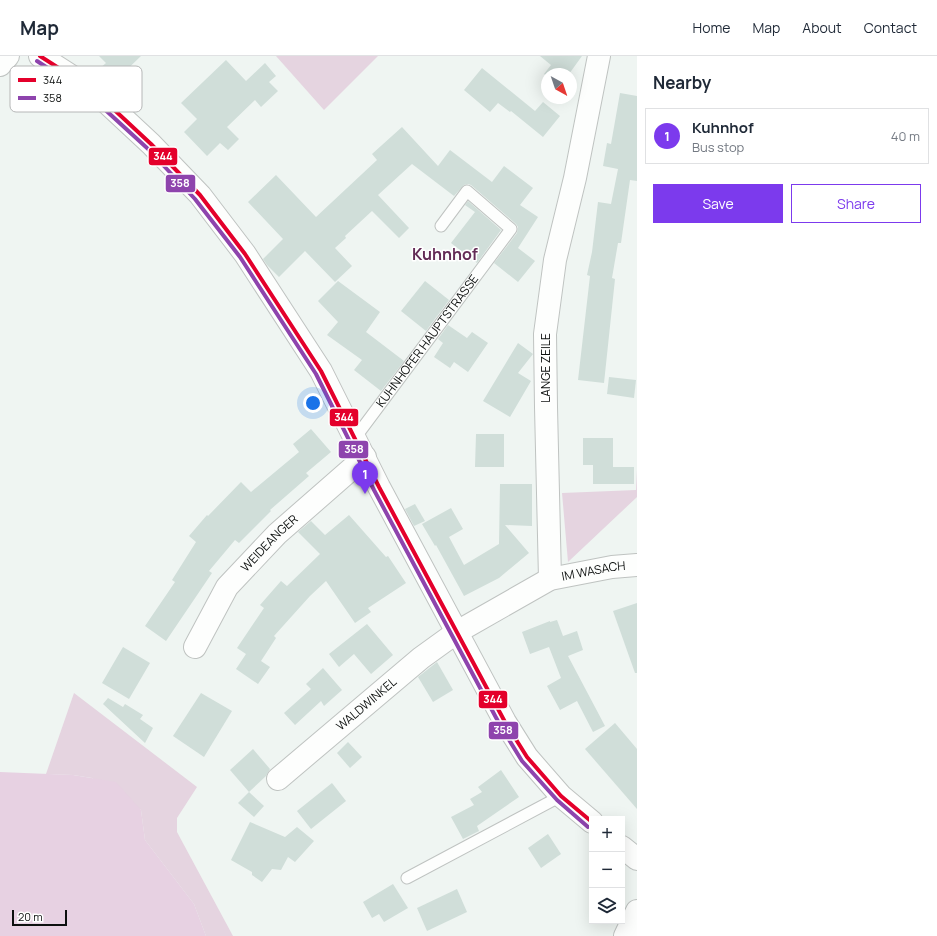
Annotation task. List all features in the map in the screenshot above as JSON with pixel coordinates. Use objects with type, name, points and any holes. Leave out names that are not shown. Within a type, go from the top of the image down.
[{"type":"street","points":[[0,65],[8,56]]},
{"type":"street","points":[[40,56],[56,66]]},
{"type":"street","name":"LANGE ZEILE","points":[[550,579],[545,334],[555,260],[575,178],[599,56]]},
{"type":"street","points":[[116,112],[200,195],[245,254],[321,371],[379,487],[505,722],[527,758],[561,796],[589,819]]},
{"type":"street","name":"WEIDEANGER","points":[[195,647],[227,586],[277,534],[365,457]]},
{"type":"street","name":"IM WASACH","points":[[550,579],[612,567],[637,565]]},
{"type":"street","points":[[457,632],[550,579]]},
{"type":"street","name":"WALDWINKEL","points":[[278,779],[421,658],[457,632]]},
{"type":"street","points":[[625,849],[637,859]]},
{"type":"street","points":[[625,936],[637,911]]},
{"type":"lane","name":"KUHNHOFER HAUPTSTRASSE","points":[[355,438],[511,229],[467,191],[441,226]]},
{"type":"lane","points":[[406,878],[561,796]]},
{"type":"shaded area","points":[[276,56],[378,56],[324,110]]},
{"type":"shaded area","points":[[637,470],[637,497],[568,562],[562,493],[636,490]]},
{"type":"shaded area","points":[[74,693],[197,787],[177,818],[177,832],[233,936],[206,936],[194,904],[145,840],[141,810],[92,778],[73,775],[46,774]]},
{"type":"shaded area","points":[[0,772],[73,775],[116,782],[141,810],[145,840],[194,904],[206,936],[0,936]]},
{"type":"building","points":[[99,56],[141,56],[131,66],[102,66],[106,63]]},
{"type":"building","points":[[540,56],[582,56],[573,68],[549,68],[551,65]]},
{"type":"building","points":[[226,60],[246,81],[265,63],[276,76],[269,82],[278,91],[261,107],[255,100],[227,127],[239,139],[228,150],[220,143],[207,156],[184,132],[197,119],[181,103]]},
{"type":"building","points":[[482,68],[535,111],[541,104],[545,104],[560,116],[543,137],[511,111],[510,112],[498,103],[490,112],[464,90]]},
{"type":"building","points":[[620,93],[637,96],[637,181],[630,180],[621,243],[618,243],[612,278],[615,279],[604,383],[578,380],[590,276],[587,275],[592,252],[598,202],[611,204],[618,169],[603,166],[607,143],[611,144]]},
{"type":"building","points":[[402,127],[438,166],[450,150],[492,182],[504,166],[533,188],[520,205],[538,217],[518,248],[535,261],[518,282],[494,263],[517,233],[518,227],[516,224],[471,185],[464,185],[454,196],[412,164],[378,195],[409,228],[399,238],[372,211],[345,236],[346,238],[335,248],[352,266],[335,282],[305,251],[279,277],[263,259],[283,239],[248,202],[276,175],[316,217],[377,160],[372,154]]},
{"type":"building","points":[[468,201],[501,230],[477,263],[451,243],[475,212],[465,205]]},
{"type":"building","points":[[338,281],[380,312],[366,332],[404,361],[381,391],[354,370],[362,360],[327,335],[338,322],[318,301]]},
{"type":"building","points":[[425,281],[449,300],[426,331],[401,311]]},
{"type":"building","points":[[448,325],[467,338],[472,332],[488,343],[468,372],[454,362],[450,368],[434,357],[443,343],[438,339]]},
{"type":"building","points":[[518,343],[533,354],[518,373],[531,381],[510,417],[483,401]]},
{"type":"building","points":[[609,377],[636,380],[634,398],[607,394]]},
{"type":"building","points":[[311,429],[331,452],[306,473],[309,476],[270,510],[271,511],[239,543],[235,540],[209,571],[212,573],[166,641],[145,626],[175,582],[172,580],[196,542],[189,536],[207,515],[208,516],[241,482],[251,492],[299,452],[293,444]]},
{"type":"building","points":[[476,434],[504,434],[504,467],[475,467]]},
{"type":"building","points":[[583,438],[613,438],[613,467],[634,467],[634,484],[593,484],[593,465],[583,465]]},
{"type":"building","points":[[500,484],[532,484],[532,526],[505,525],[529,553],[499,578],[464,596],[436,545],[435,546],[422,524],[451,508],[463,529],[449,537],[464,565],[499,544]]},
{"type":"building","points":[[415,504],[425,521],[414,526],[405,509]]},
{"type":"building","points":[[349,515],[386,557],[388,556],[406,583],[368,608],[371,612],[355,623],[326,581],[310,596],[274,636],[276,638],[261,661],[270,667],[258,684],[236,669],[246,654],[237,648],[264,608],[260,605],[281,581],[287,586],[320,554],[298,532],[311,521],[325,535]]},
{"type":"building","points":[[637,603],[637,673],[635,673],[613,611]]},
{"type":"building","points":[[557,620],[563,636],[577,631],[583,650],[568,656],[605,726],[593,732],[577,701],[560,710],[547,686],[561,678],[549,647],[530,654],[522,632],[550,621]]},
{"type":"building","points":[[367,624],[393,655],[371,674],[354,654],[339,667],[329,654]]},
{"type":"building","points":[[123,647],[150,663],[129,699],[102,683]]},
{"type":"building","points":[[437,662],[453,690],[433,702],[418,677]]},
{"type":"building","points":[[323,668],[342,690],[324,706],[321,701],[295,725],[284,713],[311,689],[306,684]]},
{"type":"building","points":[[201,693],[232,711],[204,757],[173,736]]},
{"type":"building","points":[[108,698],[123,707],[125,704],[143,715],[140,719],[153,728],[145,743],[103,704]]},
{"type":"building","points":[[615,723],[637,749],[637,809],[585,749]]},
{"type":"building","points":[[348,742],[362,757],[350,768],[337,753]]},
{"type":"building","points":[[253,749],[270,769],[266,776],[249,792],[230,770]]},
{"type":"building","points":[[501,770],[519,797],[477,826],[479,831],[463,839],[451,817],[474,805],[470,799],[482,792],[478,787]]},
{"type":"building","points":[[332,783],[346,801],[311,829],[297,811]]},
{"type":"building","points":[[249,792],[264,806],[254,817],[238,803]]},
{"type":"building","points":[[250,822],[285,837],[297,827],[314,841],[295,862],[288,857],[281,870],[272,869],[262,882],[252,875],[252,872],[231,860]]},
{"type":"building","points":[[548,834],[561,854],[541,868],[528,848]]},
{"type":"building","points":[[393,884],[408,908],[384,922],[379,914],[372,918],[363,902]]},
{"type":"building","points":[[457,889],[467,912],[427,931],[417,908]]},
{"type":"transit line","name":"344","points":[[40,56],[56,66]]},
{"type":"transit line","name":"358","points":[[37,61],[45,66]]},
{"type":"transit line","name":"358","points":[[108,112],[147,148],[195,199],[240,257],[316,374],[374,490],[500,725],[522,761],[557,800],[588,827]]},
{"type":"transit line","name":"344","points":[[117,112],[151,144],[200,195],[245,254],[321,371],[379,487],[505,722],[527,757],[561,796],[589,819]]},
{"type":"place","name":"Kuhnhof","points":[[365,494]]},
{"type":"district","name":"Kuhnhof","points":[[445,254]]}]
